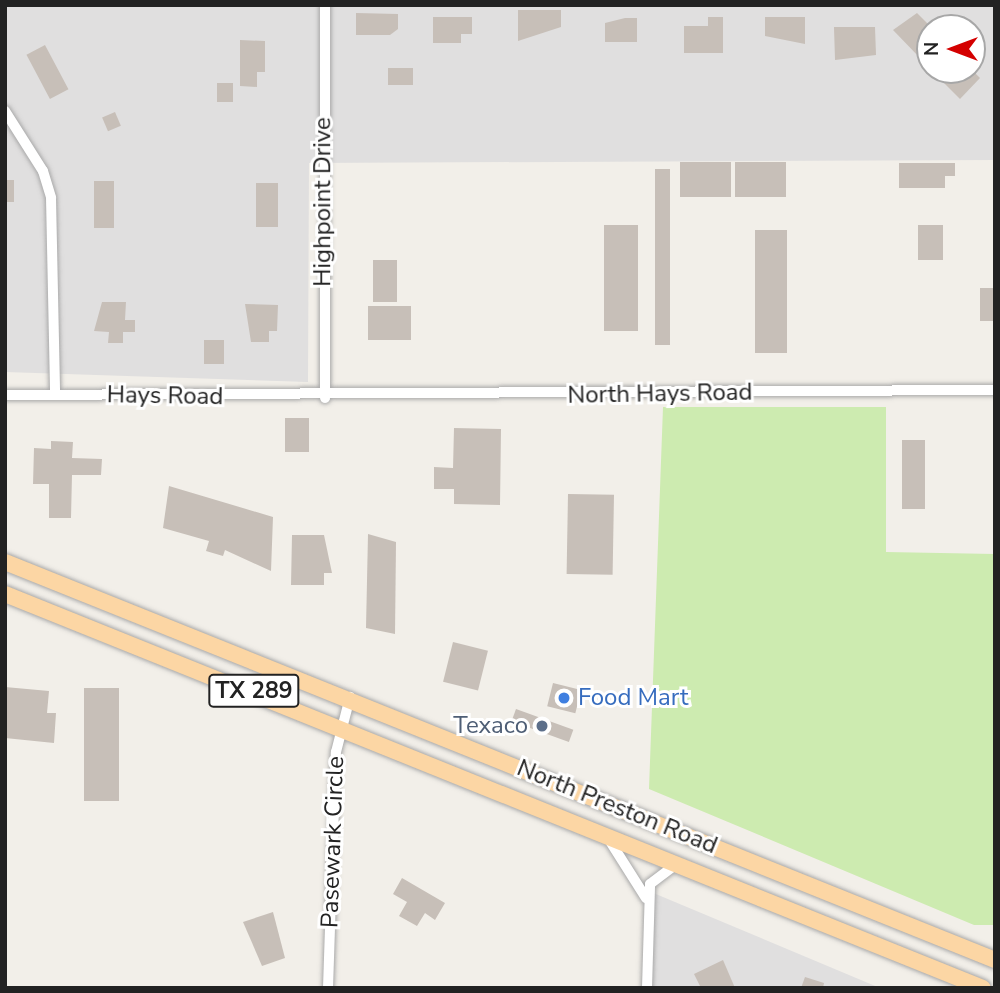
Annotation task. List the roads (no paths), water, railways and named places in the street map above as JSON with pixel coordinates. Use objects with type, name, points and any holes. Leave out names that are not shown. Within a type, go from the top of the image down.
[{"type":"main road","name":"North Preston Road","points":[[5,562],[350,697],[995,960]]},
{"type":"main road","name":"North Preston Road","points":[[5,594],[341,725],[983,988]]},
{"type":"street","name":"Highpoint Drive","points":[[325,5],[325,398]]},
{"type":"street","points":[[5,111],[43,171],[51,198],[55,395]]},
{"type":"street","name":"North Hays Road","points":[[325,398],[995,390]]},
{"type":"street","name":"Hays Road","points":[[5,395],[325,398]]},
{"type":"street","name":"Pasewark Circle","points":[[328,988],[341,725],[350,697]]},
{"type":"street","points":[[604,834],[647,901]]},
{"type":"street","points":[[647,988],[647,901],[656,875],[677,864]]},
{"type":"place","name":"Food Mart","points":[[564,698]]},
{"type":"place","name":"Texaco","points":[[542,726]]}]
